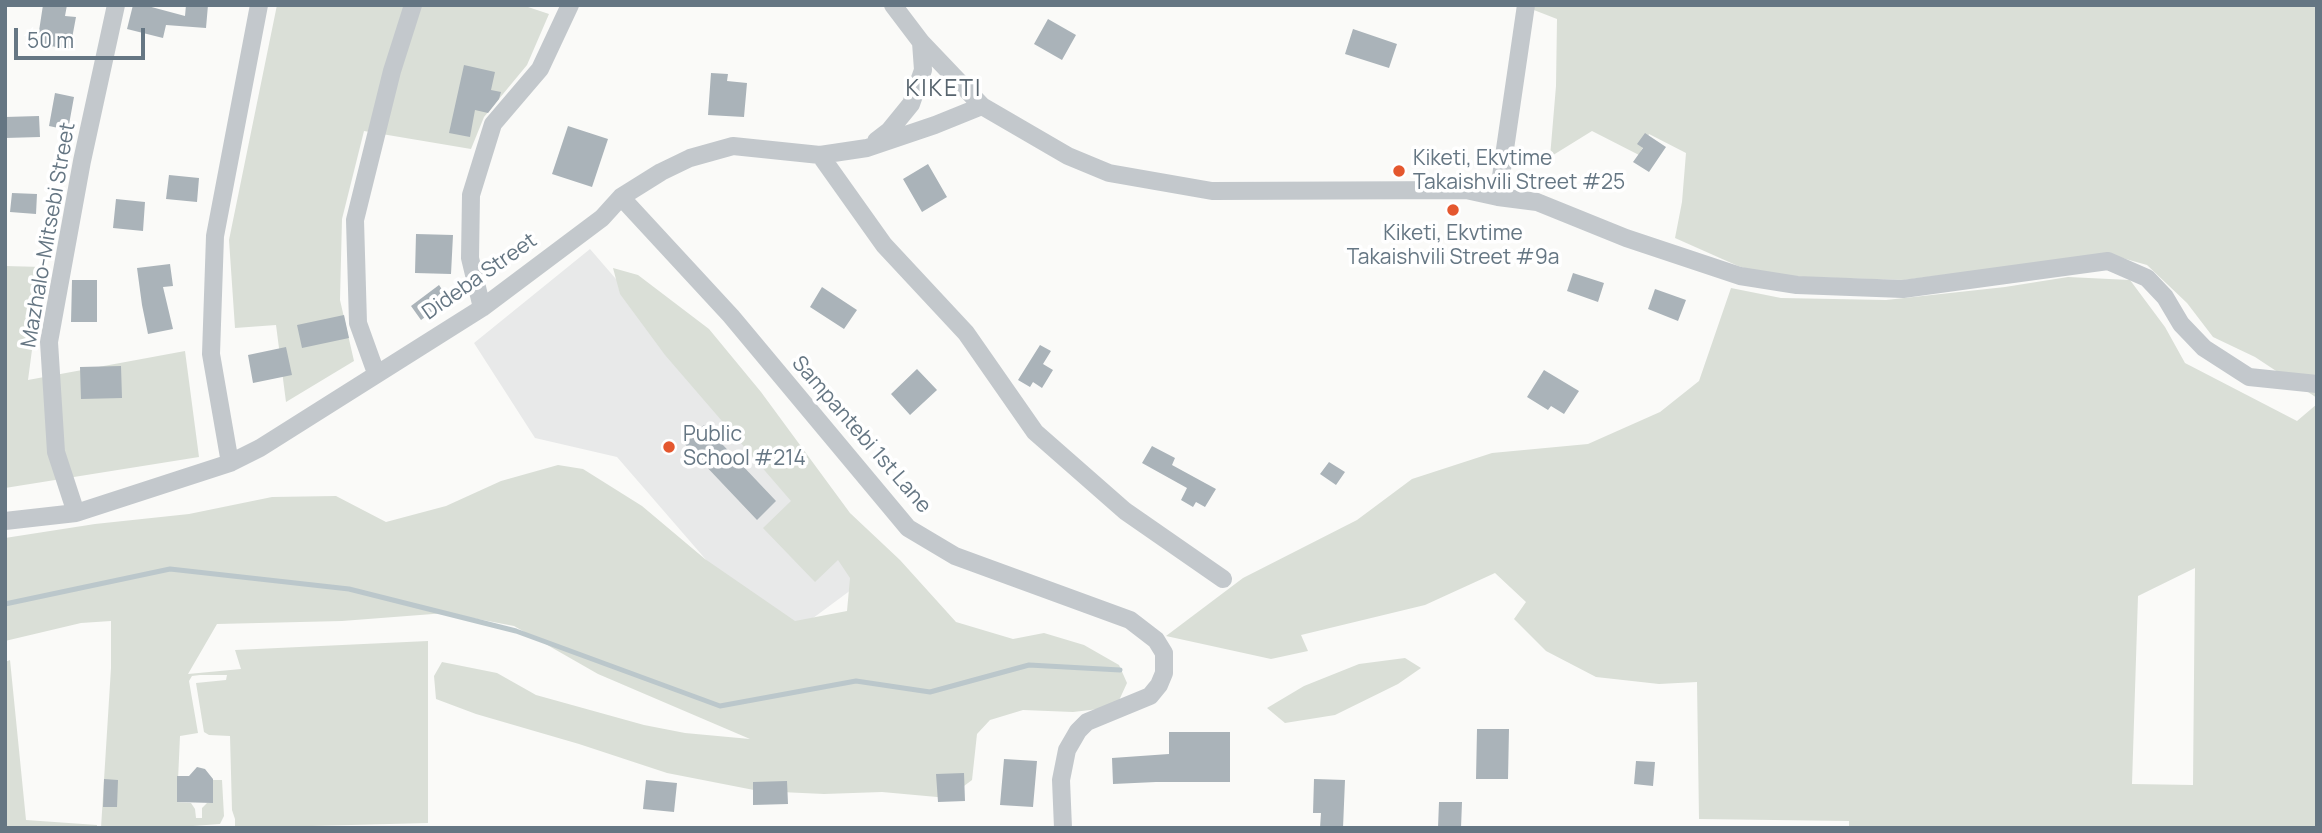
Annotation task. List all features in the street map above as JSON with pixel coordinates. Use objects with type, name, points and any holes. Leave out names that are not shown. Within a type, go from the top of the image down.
[{"type":"street","name":"Mazhalo-Mitsebi Street","points":[[76,513],[56,452],[49,342],[82,161],[116,5]]},
{"type":"street","points":[[230,463],[211,354],[215,236],[259,5]]},
{"type":"street","points":[[376,373],[358,323],[355,220],[392,71],[413,5]]},
{"type":"street","points":[[482,308],[470,258],[471,195],[493,124],[540,69],[570,5]]},
{"type":"street","points":[[893,5],[921,42],[982,106],[1068,156],[1109,173],[1212,191],[1466,190],[1537,202],[1626,238],[1740,276],[1797,285],[1903,289],[2108,261],[2147,278],[2165,297],[2181,324],[2204,348],[2249,377],[2317,384]]},
{"type":"street","points":[[1498,197],[1526,5]]},
{"type":"street","points":[[867,148],[889,131],[911,104],[923,70],[921,42]]},
{"type":"street","name":"Dideba Street","points":[[5,521],[76,513],[230,463],[260,448],[482,308],[602,218],[621,197],[690,158],[733,146],[820,155],[867,148],[982,106]]},
{"type":"street","points":[[820,155],[884,245],[966,333],[1035,432],[1125,511],[1223,579]]},
{"type":"street","name":"Sampantebi 1st Lane","points":[[621,197],[731,316],[908,528],[955,556],[1130,620],[1156,640],[1164,653],[1164,673],[1159,685],[1150,696],[1087,722],[1067,750],[1057,826]]},
{"type":"shaded area","points":[[277,5],[522,5],[549,14],[527,65],[484,117],[471,149],[364,131],[342,219],[340,300],[354,361],[286,402],[276,325],[235,328],[229,240]]},
{"type":"shaded area","points":[[1521,5],[2317,5],[2317,398],[2255,357],[2213,337],[2187,303],[2147,265],[2108,254],[1904,280],[1771,276],[1738,266],[1675,238],[1682,202],[1686,153],[1649,134],[1639,155],[1592,131],[1550,157],[1556,86],[1557,19]]},
{"type":"shaded area","name":"Public School #214","points":[[590,249],[853,553],[855,587],[801,627],[753,614],[617,457],[535,438],[474,343]]},
{"type":"shaded area","points":[[5,266],[43,267],[28,380],[185,351],[199,457],[5,488]]},
{"type":"shaded area","points":[[613,268],[638,275],[709,329],[761,392],[850,513],[900,560],[956,622],[1013,639],[1044,633],[1084,645],[1119,665],[1127,683],[1116,707],[1073,712],[1023,710],[990,720],[977,734],[972,780],[948,798],[882,792],[824,794],[759,791],[667,773],[436,699],[434,676],[442,662],[497,673],[536,695],[644,725],[685,733],[750,739],[598,674],[514,626],[446,613],[342,621],[217,624],[188,674],[241,669],[235,650],[428,641],[428,823],[235,828],[230,736],[209,735],[204,732],[196,683],[226,680],[227,675],[200,675],[192,676],[189,681],[198,733],[180,736],[177,802],[191,803],[196,818],[202,818],[202,808],[213,802],[213,780],[222,780],[224,816],[220,824],[166,828],[101,828],[111,668],[111,621],[81,623],[5,641],[5,538],[95,524],[189,514],[272,497],[336,496],[386,522],[446,506],[501,481],[558,465],[583,469],[642,506],[705,559],[795,621],[847,611],[850,578],[838,560],[815,582],[763,528],[791,501],[665,355],[620,294]]},
{"type":"shaded area","points":[[2068,277],[2130,280],[2165,327],[2185,363],[2297,421],[2317,404],[2317,828],[1849,828],[1849,821],[1699,819],[1697,682],[1659,684],[1596,677],[1546,651],[1514,619],[1526,602],[1495,573],[1425,605],[1301,635],[1308,651],[1271,659],[1166,636],[1243,578],[1357,520],[1412,479],[1492,453],[1588,444],[1660,412],[1699,381],[1731,288],[1781,298],[1886,300]],"holes":[[[2195,568],[2193,785],[2132,784],[2138,596]]]},
{"type":"shaded area","points":[[1405,658],[1421,668],[1398,684],[1335,715],[1285,723],[1267,708],[1304,686],[1359,664]]},
{"type":"shaded area","points":[[10,660],[26,820],[97,825],[97,828],[5,828],[5,662]]},
{"type":"building","points":[[43,5],[67,5],[65,16],[76,17],[70,49],[37,44]]},
{"type":"building","points":[[133,5],[144,5],[185,16],[186,5],[208,5],[206,28],[166,25],[163,38],[127,29]]},
{"type":"building","points":[[1048,19],[1076,35],[1062,60],[1034,44]]},
{"type":"building","points":[[1353,29],[1397,44],[1389,68],[1345,54]]},
{"type":"building","points":[[464,65],[495,72],[491,90],[501,92],[488,113],[475,110],[470,137],[449,133]]},
{"type":"building","points":[[711,73],[728,74],[727,81],[747,83],[744,117],[708,115]]},
{"type":"building","points":[[55,93],[74,97],[68,130],[49,126]]},
{"type":"building","points":[[39,116],[40,137],[5,138],[5,117]]},
{"type":"building","points":[[568,126],[608,139],[592,187],[552,174]]},
{"type":"building","points":[[1645,133],[1666,147],[1649,172],[1633,162],[1643,148],[1637,144]]},
{"type":"building","points":[[928,164],[947,197],[922,212],[903,179]]},
{"type":"building","points":[[169,175],[199,178],[197,202],[166,199]]},
{"type":"building","points":[[12,193],[37,194],[36,214],[10,212]]},
{"type":"building","points":[[116,199],[145,202],[143,231],[113,228]]},
{"type":"building","points":[[416,234],[453,235],[451,274],[415,273]]},
{"type":"building","points":[[170,264],[173,286],[163,287],[173,329],[148,334],[137,268]]},
{"type":"building","points":[[1573,273],[1604,283],[1598,302],[1567,291]]},
{"type":"building","points":[[72,280],[97,280],[97,322],[71,322]]},
{"type":"building","points":[[439,285],[449,300],[421,320],[411,306]]},
{"type":"building","points":[[822,287],[857,310],[844,329],[810,307]]},
{"type":"building","points":[[1655,289],[1686,300],[1678,321],[1648,309]]},
{"type":"building","points":[[344,315],[349,338],[302,348],[297,325]]},
{"type":"building","points":[[1040,345],[1051,351],[1043,364],[1053,370],[1042,388],[1033,382],[1030,387],[1018,380]]},
{"type":"building","points":[[286,347],[292,375],[253,383],[248,355]]},
{"type":"building","points":[[121,366],[122,398],[81,399],[80,367]]},
{"type":"building","points":[[917,369],[937,390],[910,415],[891,394]]},
{"type":"building","points":[[1544,370],[1579,391],[1564,414],[1551,406],[1548,410],[1527,397]]},
{"type":"building","points":[[704,425],[776,501],[757,520],[684,443]]},
{"type":"building","points":[[1152,446],[1175,458],[1172,465],[1216,489],[1205,507],[1196,502],[1193,507],[1181,500],[1187,488],[1142,463]]},
{"type":"building","points":[[1329,462],[1345,472],[1336,485],[1320,474]]},
{"type":"building","points":[[1477,729],[1509,729],[1508,779],[1476,779]]},
{"type":"building","points":[[1169,732],[1230,732],[1230,782],[1113,784],[1112,758],[1169,754]]},
{"type":"building","points":[[1004,759],[1037,761],[1033,807],[1000,805]]},
{"type":"building","points":[[1636,761],[1655,762],[1653,786],[1634,784]]},
{"type":"building","points":[[197,767],[205,769],[213,779],[213,803],[177,802],[177,776],[189,776]]},
{"type":"building","points":[[964,773],[965,801],[938,802],[936,774]]},
{"type":"building","points":[[104,779],[118,780],[117,807],[103,807]]},
{"type":"building","points":[[1314,779],[1345,780],[1343,828],[1320,828],[1321,813],[1313,813]]},
{"type":"building","points":[[646,780],[677,783],[674,812],[643,809]]},
{"type":"building","points":[[787,781],[788,804],[753,805],[753,782]]},
{"type":"building","points":[[1439,802],[1462,802],[1461,828],[1438,828]]},
{"type":"waterway","points":[[5,604],[170,569],[349,589],[516,631],[720,706],[856,681],[930,692],[1029,665],[1120,670]]},
{"type":"place","name":"Kiketi, Ekvtime Takaishvili Street #25","points":[[1399,171]]},
{"type":"place","name":"Kiketi, Ekvtime Takaishvili Street #9a","points":[[1453,210]]},
{"type":"place","name":"Public School #214","points":[[669,447]]},
{"type":"district","name":"KIKETI","points":[[944,90]]}]
